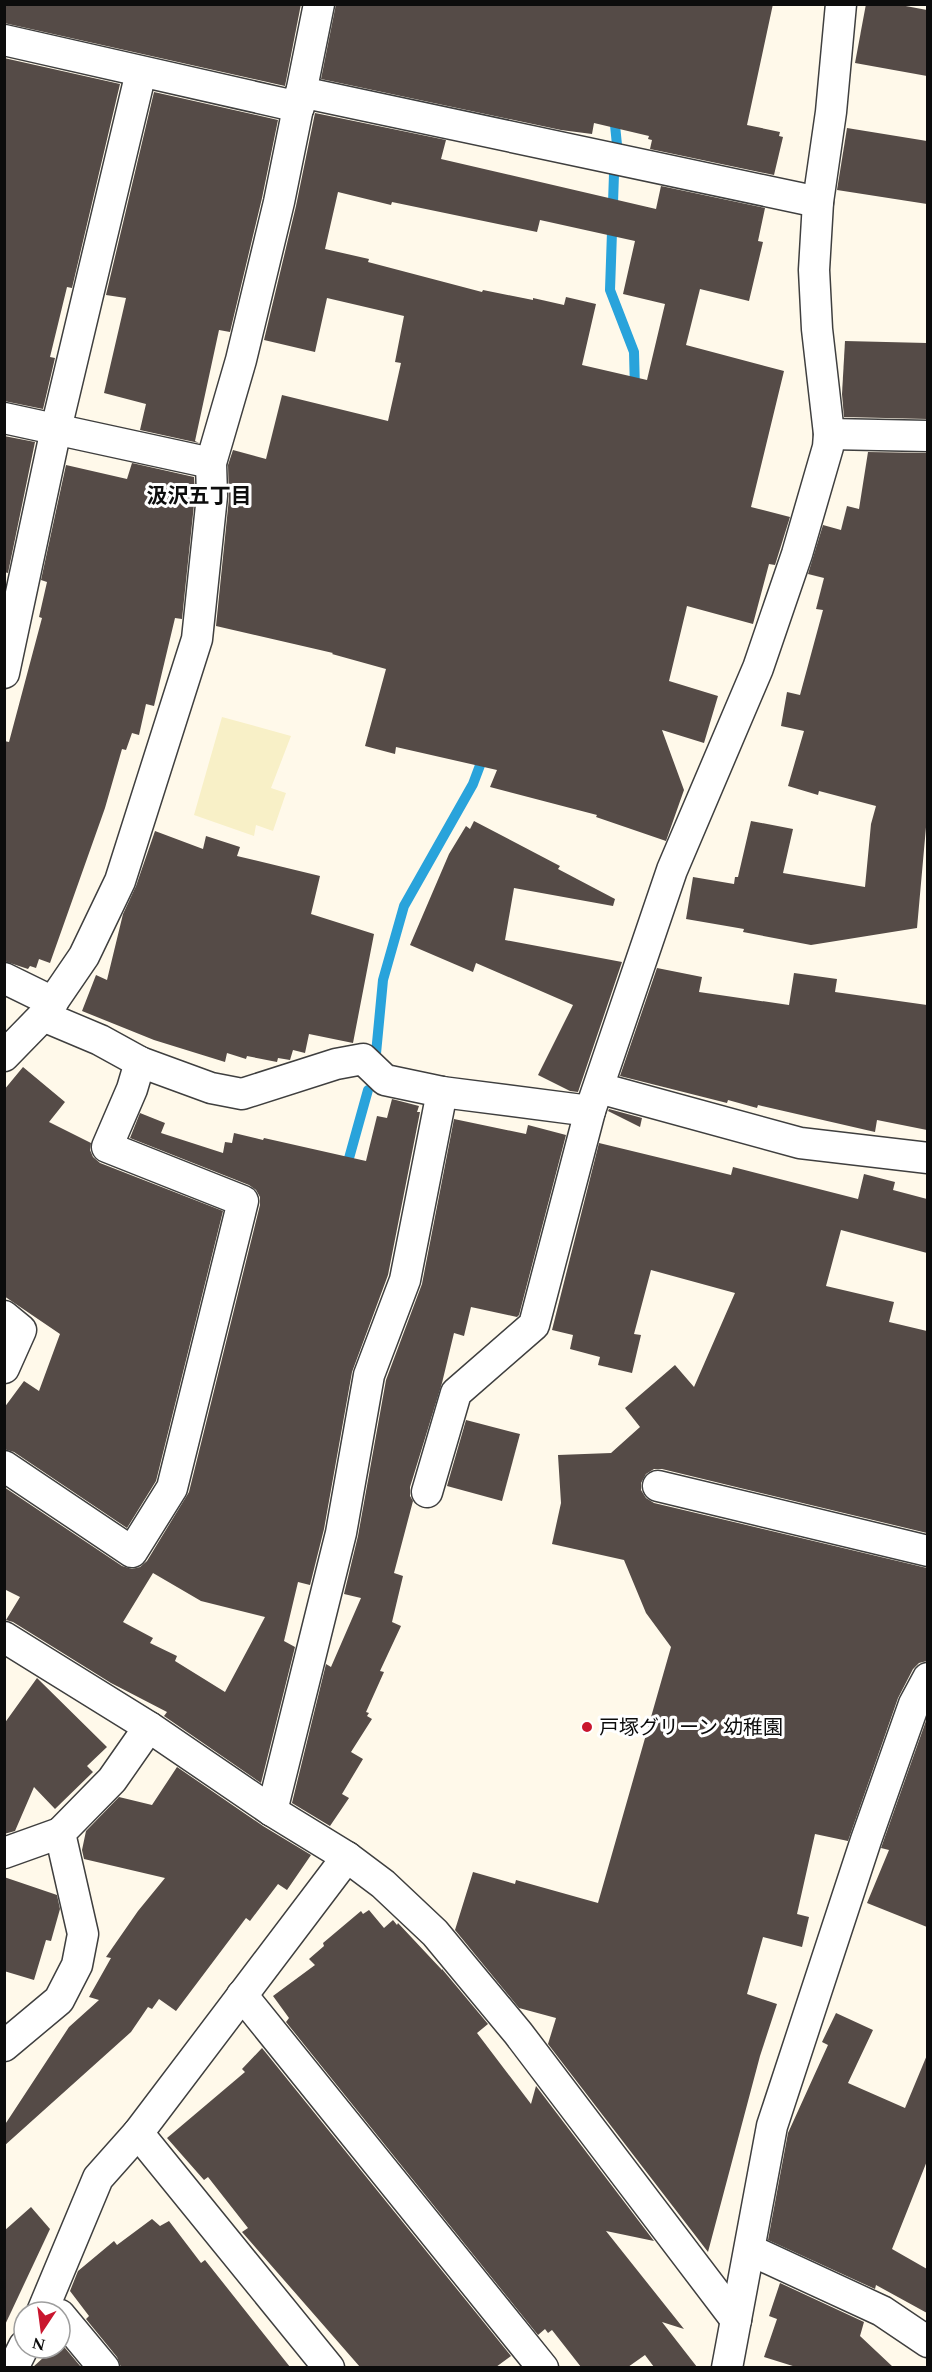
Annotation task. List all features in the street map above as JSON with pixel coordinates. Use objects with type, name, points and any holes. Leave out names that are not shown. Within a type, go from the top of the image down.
[{"type":"street","points":[[4,1056],[48,1009],[84,956],[120,881],[197,639],[212,496],[211,463],[246,337],[279,202],[319,4]]},
{"type":"street","points":[[428,1492],[456,1393],[534,1325],[595,1100],[672,870],[758,668],[797,554],[828,447],[829,434],[817,329],[814,270],[818,202],[831,112],[841,4]]},
{"type":"street","points":[[4,40],[141,72],[300,100],[818,202]]},
{"type":"street","points":[[4,673],[56,429],[141,72]]},
{"type":"street","points":[[4,418],[211,463]]},
{"type":"street","points":[[829,434],[927,436]]},
{"type":"street","points":[[4,978],[48,1009],[140,1062],[211,1088],[242,1094],[336,1064],[363,1059],[385,1080],[442,1092],[595,1100],[800,1143],[927,1158]]},
{"type":"street","points":[[4,1466],[132,1552],[172,1488],[243,1200],[107,1147],[132,1089],[140,1062]]},
{"type":"street","points":[[272,1811],[341,1533],[369,1375],[405,1280],[442,1092]]},
{"type":"street","points":[[4,1316],[21,1330],[4,1368]]},
{"type":"street","points":[[658,1486],[927,1551]]},
{"type":"street","points":[[4,1637],[149,1727],[272,1811],[347,1857],[383,1884],[435,1932],[518,2033],[736,2320]]},
{"type":"street","points":[[727,2367],[772,2126],[866,1840],[921,1706],[927,1678]]},
{"type":"street","points":[[4,1852],[60,1833],[111,1780],[149,1727]]},
{"type":"street","points":[[4,2046],[59,2000],[77,1965],[83,1934],[60,1833]]},
{"type":"street","points":[[55,2300],[98,2178],[138,2133],[347,1857]]},
{"type":"street","points":[[242,1995],[543,2367]]},
{"type":"street","points":[[138,2133],[329,2367]]},
{"type":"street","points":[[750,2250],[882,2311],[927,2342]]},
{"type":"street","points":[[72,2332],[104,2367]]},
{"type":"shaded area","points":[[222,717],[291,736],[271,788],[286,793],[273,831],[256,825],[254,836],[194,815]]},
{"type":"building","points":[[4,4],[301,4],[285,86],[4,23]]},
{"type":"building","points":[[336,4],[773,4],[747,125],[780,132],[779,136],[783,137],[774,175],[650,149],[652,140],[648,139],[649,136],[594,123],[592,134],[561,130],[321,79]]},
{"type":"building","points":[[866,4],[895,4],[927,10],[927,76],[855,63]]},
{"type":"building","points":[[4,58],[120,84],[72,288],[67,287],[50,357],[55,358],[43,409],[4,401]]},
{"type":"building","points":[[154,92],[278,120],[230,332],[219,330],[195,441],[199,443],[140,430],[146,404],[104,393],[126,298],[106,295]]},
{"type":"building","points":[[315,113],[446,140],[441,159],[656,209],[661,186],[765,208],[758,241],[763,242],[749,301],[700,289],[686,345],[784,371],[751,507],[790,517],[775,565],[769,564],[753,624],[687,606],[669,681],[718,696],[704,743],[662,730],[684,790],[666,841],[596,817],[597,815],[490,787],[497,770],[396,747],[395,754],[365,746],[386,669],[333,653],[216,626],[229,498],[228,465],[233,450],[266,459],[282,395],[388,421],[401,363],[395,362],[404,316],[327,298],[315,352],[264,340],[296,206]],"holes":[[[338,192],[391,205],[392,202],[537,232],[540,220],[635,241],[623,294],[665,304],[647,380],[582,365],[596,304],[566,297],[564,305],[483,290],[482,292],[368,262],[369,259],[325,249]]]},
{"type":"building","points":[[847,128],[927,141],[927,204],[837,190]]},
{"type":"building","points":[[845,341],[927,343],[927,419],[844,417],[842,394]]},
{"type":"building","points":[[4,436],[35,442],[8,573],[4,572]]},
{"type":"building","points":[[868,452],[927,453],[927,816],[917,928],[811,945],[743,932],[744,929],[686,919],[693,877],[734,884],[735,877],[738,877],[751,821],[793,829],[783,873],[865,887],[871,824],[876,806],[819,791],[818,795],[788,786],[804,731],[781,726],[787,692],[800,695],[823,610],[816,609],[824,578],[808,574],[823,525],[841,530],[847,506],[859,509]]},
{"type":"building","points":[[132,463],[194,477],[195,495],[182,619],[175,618],[154,706],[146,704],[139,735],[132,733],[126,750],[122,749],[105,808],[50,963],[39,959],[36,968],[30,966],[28,969],[4,961],[4,741],[9,742],[42,618],[39,617],[47,582],[41,580],[66,465],[127,479]]},
{"type":"building","points":[[474,821],[560,866],[558,869],[615,899],[613,906],[514,888],[505,940],[622,962],[578,1092],[570,1091],[538,1075],[573,1005],[476,963],[473,972],[410,945],[449,854],[466,826],[470,829]]},
{"type":"building","points":[[155,831],[203,849],[206,836],[240,847],[237,856],[320,876],[311,914],[374,934],[353,1043],[309,1034],[305,1053],[293,1050],[290,1060],[278,1058],[277,1062],[247,1056],[246,1059],[227,1053],[225,1062],[154,1040],[82,1011],[96,975],[107,980],[123,914],[136,886]]},
{"type":"building","points":[[657,968],[702,977],[699,992],[789,1005],[794,973],[837,979],[835,992],[927,1005],[927,1130],[877,1120],[875,1132],[758,1105],[757,1108],[728,1100],[727,1103],[620,1076]]},
{"type":"building","points":[[23,1067],[65,1102],[49,1122],[91,1143],[90,1150],[93,1157],[100,1163],[223,1211],[156,1481],[127,1528],[14,1452],[4,1449],[4,1408],[24,1381],[39,1391],[60,1334],[4,1296],[4,1090]]},
{"type":"building","points":[[392,1099],[419,1106],[417,1112],[420,1112],[388,1275],[352,1372],[324,1529],[310,1585],[298,1582],[284,1641],[295,1647],[261,1783],[164,1716],[167,1712],[111,1683],[13,1622],[6,1620],[20,1597],[4,1589],[4,1487],[122,1566],[132,1569],[140,1567],[147,1561],[189,1492],[260,1205],[260,1197],[249,1185],[130,1138],[140,1113],[165,1123],[161,1133],[223,1153],[225,1142],[232,1143],[234,1133],[366,1161],[377,1116],[387,1118]],"holes":[[[153,1573],[201,1601],[265,1617],[225,1692],[175,1661],[177,1656],[150,1643],[153,1638],[123,1622]]]},
{"type":"building","points":[[609,1109],[642,1118],[640,1127],[608,1111]]},
{"type":"building","points":[[454,1119],[526,1134],[528,1125],[566,1135],[519,1315],[517,1317],[471,1307],[464,1336],[454,1333],[442,1383],[410,1487],[410,1496],[413,1501],[394,1573],[403,1576],[392,1622],[401,1626],[380,1671],[384,1672],[366,1712],[369,1713],[367,1716],[372,1719],[351,1752],[363,1759],[342,1794],[349,1798],[330,1826],[292,1803],[326,1664],[331,1667],[361,1598],[344,1594],[358,1536],[386,1380],[422,1284]]},
{"type":"building","points":[[599,1143],[731,1175],[733,1167],[858,1199],[864,1174],[895,1182],[893,1190],[927,1199],[927,1253],[841,1230],[826,1286],[894,1302],[889,1322],[927,1331],[927,1533],[662,1469],[654,1469],[646,1474],[641,1483],[641,1490],[646,1498],[654,1503],[927,1568],[927,1661],[919,1663],[913,1669],[898,1698],[848,1841],[815,1834],[797,1914],[809,1917],[802,1947],[763,1937],[747,1994],[777,2004],[760,2056],[708,2252],[548,2044],[556,2018],[519,2008],[455,1930],[473,1872],[515,1884],[516,1880],[598,1903],[671,1647],[646,1613],[624,1560],[552,1544],[561,1503],[558,1455],[611,1453],[640,1427],[625,1408],[675,1365],[694,1387],[735,1293],[651,1270],[634,1334],[641,1335],[632,1373],[598,1365],[600,1357],[570,1349],[573,1335],[552,1330]]},
{"type":"building","points":[[466,1420],[520,1434],[502,1501],[447,1486]]},
{"type":"building","points":[[37,1678],[107,1747],[87,1766],[93,1772],[55,1809],[34,1787],[15,1831],[4,1834],[4,1724]]},
{"type":"building","points":[[927,1718],[927,1927],[867,1903],[889,1850],[881,1848]]},
{"type":"building","points":[[177,1767],[263,1826],[311,1855],[287,1890],[278,1884],[250,1921],[246,1918],[176,2011],[159,1999],[152,2009],[148,2007],[131,2032],[4,2146],[4,2126],[69,2027],[99,2000],[89,1997],[111,1958],[106,1957],[138,1911],[165,1878],[84,1859],[82,1850],[86,1831],[119,1797],[152,1805]]},
{"type":"building","points":[[4,1877],[57,1895],[60,1909],[51,1941],[46,1940],[34,1980],[4,1971]]},
{"type":"building","points":[[369,1910],[384,1928],[393,1920],[397,1925],[398,1923],[442,1969],[488,2024],[477,2033],[531,2104],[536,2086],[654,2241],[606,2231],[684,2329],[662,2322],[697,2367],[654,2367],[645,2355],[628,2367],[581,2367],[552,2330],[548,2333],[545,2329],[538,2335],[286,2022],[289,2018],[273,1996],[315,1965],[309,1959],[324,1946],[323,1943],[361,1911],[363,1914]]},
{"type":"building","points":[[836,2013],[873,2030],[848,2083],[905,2108],[927,2055],[927,2161],[892,2249],[927,2269],[927,2313],[876,2285],[875,2289],[768,2240],[788,2133],[828,2045],[822,2042]]},
{"type":"building","points":[[262,2048],[511,2356],[496,2367],[360,2367],[242,2232],[248,2228],[208,2177],[204,2180],[167,2138],[245,2072],[242,2069]]},
{"type":"building","points":[[31,2207],[50,2229],[17,2300],[12,2300],[12,2310],[4,2327],[4,2231]]},
{"type":"building","points":[[152,2219],[160,2226],[169,2221],[201,2263],[205,2260],[290,2367],[121,2367],[117,2357],[86,2319],[89,2316],[70,2291],[78,2271],[114,2241],[117,2245]]},
{"type":"building","points":[[780,2283],[864,2322],[860,2336],[893,2367],[796,2367],[764,2357],[777,2319],[769,2316]]},
{"type":"building","points":[[72,2356],[81,2367],[33,2367],[41,2360],[72,2360]]},
{"type":"waterway","points":[[614,115],[617,145]]},
{"type":"waterway","points":[[614,174],[610,290],[634,352],[635,390]]},
{"type":"waterway","points":[[375,1064],[383,980],[404,906],[473,784],[485,752]]},
{"type":"waterway","points":[[346,1169],[368,1090]]},
{"type":"place","name":"戸塚グリーン 幼稚園","points":[[587,1727]]},
{"type":"district","name":"汲沢五丁目","points":[[199,496]]}]
